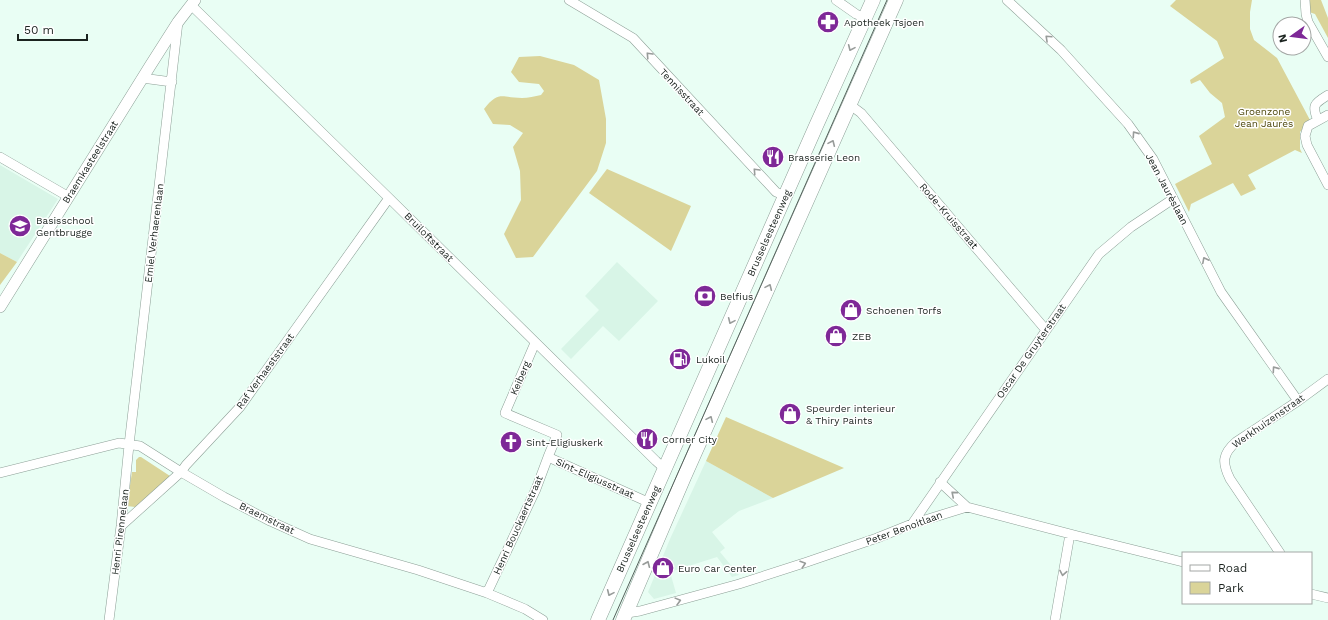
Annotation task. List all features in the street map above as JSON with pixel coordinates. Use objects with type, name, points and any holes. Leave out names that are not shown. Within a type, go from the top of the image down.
[{"type":"main road","name":"Brusselsesteenweg","points":[[598,620],[873,0]]},
{"type":"main road","points":[[625,616],[684,477],[896,0]]},
{"type":"street","name":"Tennisstraat","points":[[568,0],[632,38],[776,192],[785,196]]},
{"type":"street","points":[[836,0],[856,14],[865,18]]},
{"type":"street","name":"Jean Jaurèslaan","points":[[1007,0],[1060,50],[1128,124],[1153,159],[1221,292],[1298,401]]},
{"type":"street","points":[[1305,0],[1308,22],[1328,57]]},
{"type":"street","name":"Braemkasteelstraat","points":[[0,307],[142,78],[178,22],[193,2]]},
{"type":"street","name":"Bruiloftstraat","points":[[193,2],[535,343],[665,469]]},
{"type":"street","name":"Emiel Verhaerenlaan","points":[[129,445],[178,22]]},
{"type":"street","points":[[142,78],[172,82]]},
{"type":"street","points":[[1318,120],[1314,108],[1316,102],[1328,95]]},
{"type":"street","name":"Rode-Kruisstraat","points":[[849,104],[861,113],[1046,330]]},
{"type":"street","points":[[1328,115],[1308,126],[1305,136],[1307,145],[1328,185]]},
{"type":"street","points":[[0,157],[69,197]]},
{"type":"street","name":"Raf Verhaeststraat","points":[[122,526],[181,472],[240,407],[389,198]]},
{"type":"street","name":"Oscar De Gruyterstraat","points":[[912,524],[1099,254],[1131,226],[1173,199]]},
{"type":"street","name":"Keiberg","points":[[505,413],[535,343]]},
{"type":"street","name":"Werkhuizenstraat","points":[[1279,552],[1230,479],[1225,470],[1224,460],[1228,449],[1236,442],[1298,401],[1328,379]]},
{"type":"street","name":"Sint-Eligiusstraat","points":[[505,413],[557,435],[548,457],[650,503]]},
{"type":"street","name":"Braemstraat","points":[[0,472],[119,443],[140,446],[181,472],[257,514],[310,539],[418,570],[487,593],[525,609],[540,619]]},
{"type":"street","name":"Henri Pirennelaan","points":[[109,620],[122,526],[129,445]]},
{"type":"street","name":"Henri Bouckaertstraat","points":[[487,593],[536,489],[548,457]]},
{"type":"street","points":[[940,482],[967,507],[1182,562]]},
{"type":"street","name":"Peter Benoitlaan","points":[[625,616],[754,579],[825,556],[912,524],[967,507]]},
{"type":"street","points":[[1055,620],[1070,534]]},
{"type":"street","points":[[1312,594],[1328,598]]},
{"type":"shaded area","name":"Basisschool Gentbrugge","points":[[0,165],[58,199],[17,262],[0,253]]},
{"type":"shaded area","points":[[617,262],[658,301],[619,341],[603,326],[571,359],[561,349],[599,310],[585,296]]},
{"type":"shaded area","points":[[706,461],[773,498],[739,511],[712,532],[725,548],[720,552],[739,575],[732,577],[717,557],[670,572],[676,593],[654,599],[648,592],[670,539]]},
{"type":"green space","name":"Groenzone Jean Jaurès","points":[[1176,0],[1252,0],[1250,29],[1254,40],[1272,54],[1272,56],[1277,58],[1310,120],[1300,132],[1300,149],[1302,153],[1295,150],[1248,175],[1256,189],[1241,196],[1233,183],[1191,204],[1189,212],[1175,184],[1212,164],[1199,136],[1225,117],[1222,103],[1210,93],[1200,80],[1191,84],[1190,80],[1224,58],[1217,41],[1170,6]]},
{"type":"green space","points":[[1309,0],[1321,0],[1328,18],[1328,38],[1315,14],[1309,12]]},
{"type":"green space","points":[[540,56],[574,65],[599,80],[606,119],[606,143],[597,171],[533,257],[516,258],[504,234],[521,200],[520,171],[513,147],[523,133],[510,125],[493,124],[484,109],[493,99],[501,96],[524,98],[541,95],[544,91],[539,84],[519,82],[511,72],[519,57]]},
{"type":"green space","points":[[607,169],[691,206],[671,251],[589,193]]},
{"type":"green space","points":[[0,253],[17,262],[0,285]]},
{"type":"green space","points":[[726,417],[844,468],[773,498],[706,461]]},
{"type":"green space","points":[[139,457],[170,476],[166,482],[135,507],[127,506],[132,472],[136,472],[136,460]]},
{"type":"tram line","points":[[613,620],[887,0]]},
{"type":"place","name":"Apotheek Tsjoen","points":[[828,22]]},
{"type":"place","name":"Brasserie Leon","points":[[773,157]]},
{"type":"place","name":"Basisschool Gentbrugge","points":[[20,226]]},
{"type":"place","name":"Belfius","points":[[705,296]]},
{"type":"place","name":"Schoenen Torfs","points":[[851,310]]},
{"type":"place","name":"ZEB","points":[[836,336]]},
{"type":"place","name":"Lukoil","points":[[680,359]]},
{"type":"place","name":"Speurder interieur & Thiry Paints","points":[[790,414]]},
{"type":"place","name":"Corner City","points":[[647,439]]},
{"type":"place","name":"Sint-Eligiuskerk","points":[[511,442]]},
{"type":"place","name":"Euro Car Center","points":[[663,568]]}]
